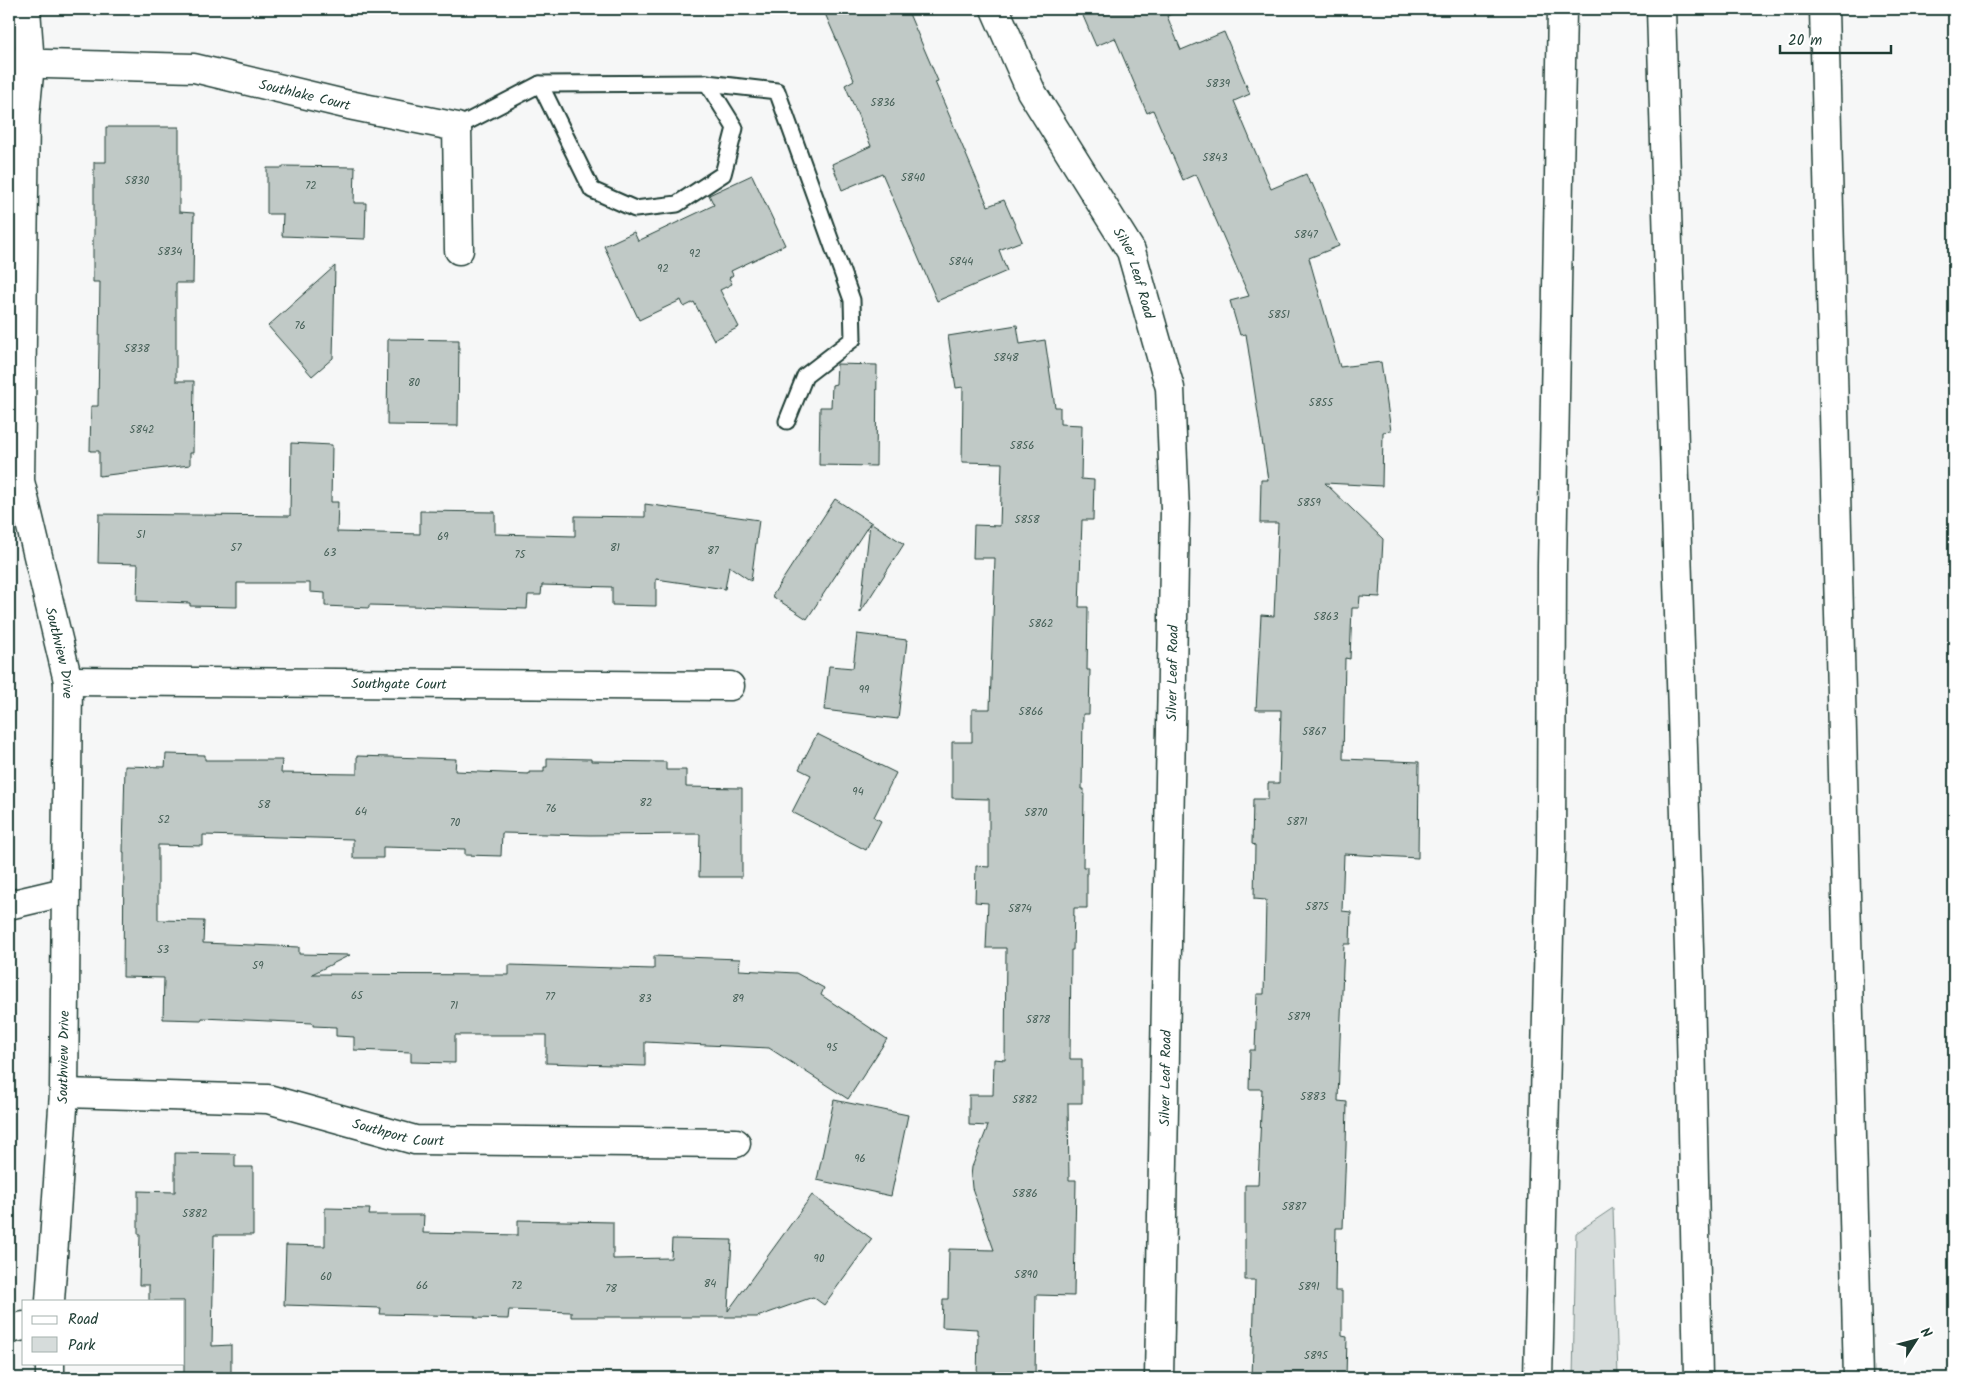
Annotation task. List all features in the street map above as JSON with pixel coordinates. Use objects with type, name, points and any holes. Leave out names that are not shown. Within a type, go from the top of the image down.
[{"type":"main road","name":"Southview Drive","points":[[26,9],[19,64],[25,116],[20,480],[68,681],[64,892],[64,1093],[50,1300]]},
{"type":"main road","name":"Silver Leaf Road","points":[[995,9],[1031,91],[1131,251],[1170,388],[1175,510],[1159,1378]]},
{"type":"main road","points":[[1538,1378],[1551,854],[1552,566],[1562,9]]},
{"type":"main road","points":[[1660,9],[1690,983],[1698,1378]]},
{"type":"main road","points":[[1824,9],[1858,1378]]},
{"type":"main road","name":"Southlake Court","points":[[19,64],[194,68],[350,105],[457,127]]},
{"type":"main road","points":[[457,127],[459,250]]},
{"type":"main road","name":"Southgate Court","points":[[68,681],[730,686]]},
{"type":"main road","points":[[9,905],[64,892]]},
{"type":"main road","name":"Southport Court","points":[[64,1093],[268,1099],[415,1140],[736,1143]]},
{"type":"main road","points":[[9,1329],[22,1326]]},
{"type":"main road","points":[[50,1364],[50,1378]]},
{"type":"lane","points":[[457,127],[540,84],[707,83],[777,91],[852,300],[852,339],[805,376],[787,420]]},
{"type":"lane","points":[[540,84],[592,190],[635,209],[677,204],[723,174],[735,128],[707,83]]},
{"type":"green space","points":[[1613,1208],[1618,1378],[1573,1378],[1576,1233]]},
{"type":"building","points":[[823,9],[907,9],[938,81],[935,82],[988,206],[1004,200],[1022,241],[999,250],[1007,271],[937,301],[882,173],[842,190],[832,164],[871,146],[845,85],[854,80]]},
{"type":"building","points":[[1080,9],[1183,9],[1167,16],[1181,50],[1224,32],[1250,94],[1234,101],[1271,189],[1306,174],[1310,184],[1312,183],[1339,246],[1309,258],[1340,367],[1381,362],[1391,431],[1383,432],[1382,486],[1325,483],[1383,539],[1380,597],[1360,596],[1359,608],[1352,608],[1350,659],[1345,658],[1343,759],[1419,762],[1418,858],[1344,854],[1342,911],[1351,912],[1350,944],[1344,944],[1338,1101],[1347,1102],[1346,1147],[1343,1228],[1336,1228],[1335,1291],[1342,1291],[1342,1336],[1347,1337],[1346,1378],[1252,1378],[1255,1280],[1245,1280],[1245,1185],[1258,1185],[1262,1089],[1249,1089],[1250,1050],[1255,1050],[1257,994],[1264,994],[1266,900],[1254,899],[1255,845],[1252,844],[1253,799],[1268,799],[1268,783],[1279,783],[1281,710],[1256,710],[1261,615],[1274,616],[1278,523],[1260,523],[1261,480],[1268,480],[1246,334],[1240,335],[1230,301],[1249,296],[1196,174],[1183,180],[1153,110],[1147,113],[1115,38],[1096,46]]},
{"type":"building","points":[[106,127],[179,127],[179,212],[194,213],[193,283],[176,283],[176,381],[194,381],[193,453],[190,453],[190,465],[99,476],[99,451],[90,451],[91,406],[98,406],[100,282],[93,282],[94,162],[106,162]]},
{"type":"building","points":[[283,166],[355,167],[354,203],[366,203],[365,239],[282,236],[283,214],[267,214],[267,168],[283,168]]},
{"type":"building","points":[[752,175],[785,245],[731,271],[733,275],[729,278],[732,284],[720,290],[739,327],[714,340],[694,302],[684,307],[681,300],[639,320],[604,246],[634,232],[638,241],[714,205],[709,195]]},
{"type":"building","points":[[335,266],[333,358],[312,376],[268,326]]},
{"type":"building","points":[[1017,325],[1020,344],[1045,340],[1055,407],[1060,407],[1060,424],[1082,425],[1081,479],[1094,480],[1093,520],[1082,520],[1079,607],[1088,607],[1087,670],[1090,670],[1089,714],[1083,714],[1082,789],[1084,789],[1083,867],[1087,867],[1087,908],[1074,908],[1073,950],[1071,950],[1070,1059],[1082,1059],[1082,1103],[1068,1103],[1069,1180],[1076,1180],[1074,1296],[1036,1295],[1035,1378],[977,1378],[977,1329],[942,1327],[943,1299],[948,1299],[949,1249],[994,1250],[972,1188],[971,1177],[972,1167],[988,1126],[969,1125],[969,1095],[993,1095],[994,1059],[1005,1060],[1006,948],[986,948],[988,903],[975,902],[976,866],[989,867],[989,799],[952,798],[952,742],[972,742],[972,709],[990,709],[995,558],[973,558],[974,525],[1000,526],[1002,463],[962,462],[963,387],[956,388],[948,336]]},
{"type":"building","points":[[388,339],[459,340],[458,426],[387,425]]},
{"type":"building","points":[[837,364],[877,365],[876,466],[819,465],[820,407],[831,407],[832,385],[836,384]]},
{"type":"building","points":[[291,443],[332,445],[331,502],[338,502],[337,532],[420,534],[420,511],[495,512],[495,534],[575,536],[575,516],[645,517],[645,504],[759,520],[751,581],[729,566],[725,589],[656,579],[656,606],[612,605],[612,587],[542,585],[541,595],[528,595],[527,609],[369,605],[369,608],[325,606],[325,593],[310,592],[310,583],[237,583],[237,607],[190,606],[190,603],[137,601],[138,564],[98,563],[99,514],[290,516]]},
{"type":"building","points":[[835,499],[904,544],[860,613],[870,523],[807,619],[772,596]]},
{"type":"building","points":[[857,634],[907,640],[898,719],[824,710],[829,666],[853,668]]},
{"type":"building","points":[[817,734],[896,773],[874,817],[881,821],[866,850],[792,812],[811,775],[799,769]]},
{"type":"building","points":[[166,754],[205,755],[205,760],[282,760],[281,773],[357,774],[357,756],[456,759],[455,771],[529,774],[529,772],[544,772],[544,767],[547,767],[547,758],[591,759],[591,761],[666,762],[666,770],[686,770],[686,787],[742,788],[742,877],[699,877],[700,834],[590,835],[502,833],[501,856],[465,855],[465,849],[383,847],[383,858],[353,858],[353,839],[203,835],[203,846],[158,845],[158,920],[204,921],[203,943],[299,947],[299,954],[350,955],[312,974],[509,975],[509,965],[654,969],[654,956],[740,959],[739,970],[796,973],[824,988],[821,995],[887,1039],[848,1099],[769,1048],[645,1042],[645,1066],[546,1063],[546,1035],[455,1035],[455,1063],[411,1062],[411,1052],[354,1050],[354,1037],[336,1036],[336,1027],[313,1026],[313,1023],[202,1018],[202,1020],[163,1019],[164,978],[123,977],[123,852],[125,766],[165,767]]},
{"type":"building","points":[[834,1100],[908,1115],[891,1196],[817,1180]]},
{"type":"building","points":[[175,1153],[235,1154],[235,1167],[253,1167],[253,1235],[214,1235],[212,1346],[231,1345],[231,1375],[223,1376],[223,1378],[184,1378],[185,1300],[149,1300],[149,1285],[139,1285],[140,1234],[138,1234],[138,1191],[175,1192]]},
{"type":"building","points":[[812,1195],[872,1239],[824,1305],[813,1297],[757,1317],[571,1317],[571,1312],[509,1310],[508,1319],[475,1318],[475,1316],[380,1314],[381,1308],[284,1305],[286,1245],[325,1246],[325,1208],[370,1209],[369,1215],[424,1215],[423,1233],[518,1235],[518,1220],[613,1222],[613,1259],[671,1258],[672,1239],[732,1240],[728,1311]]}]
